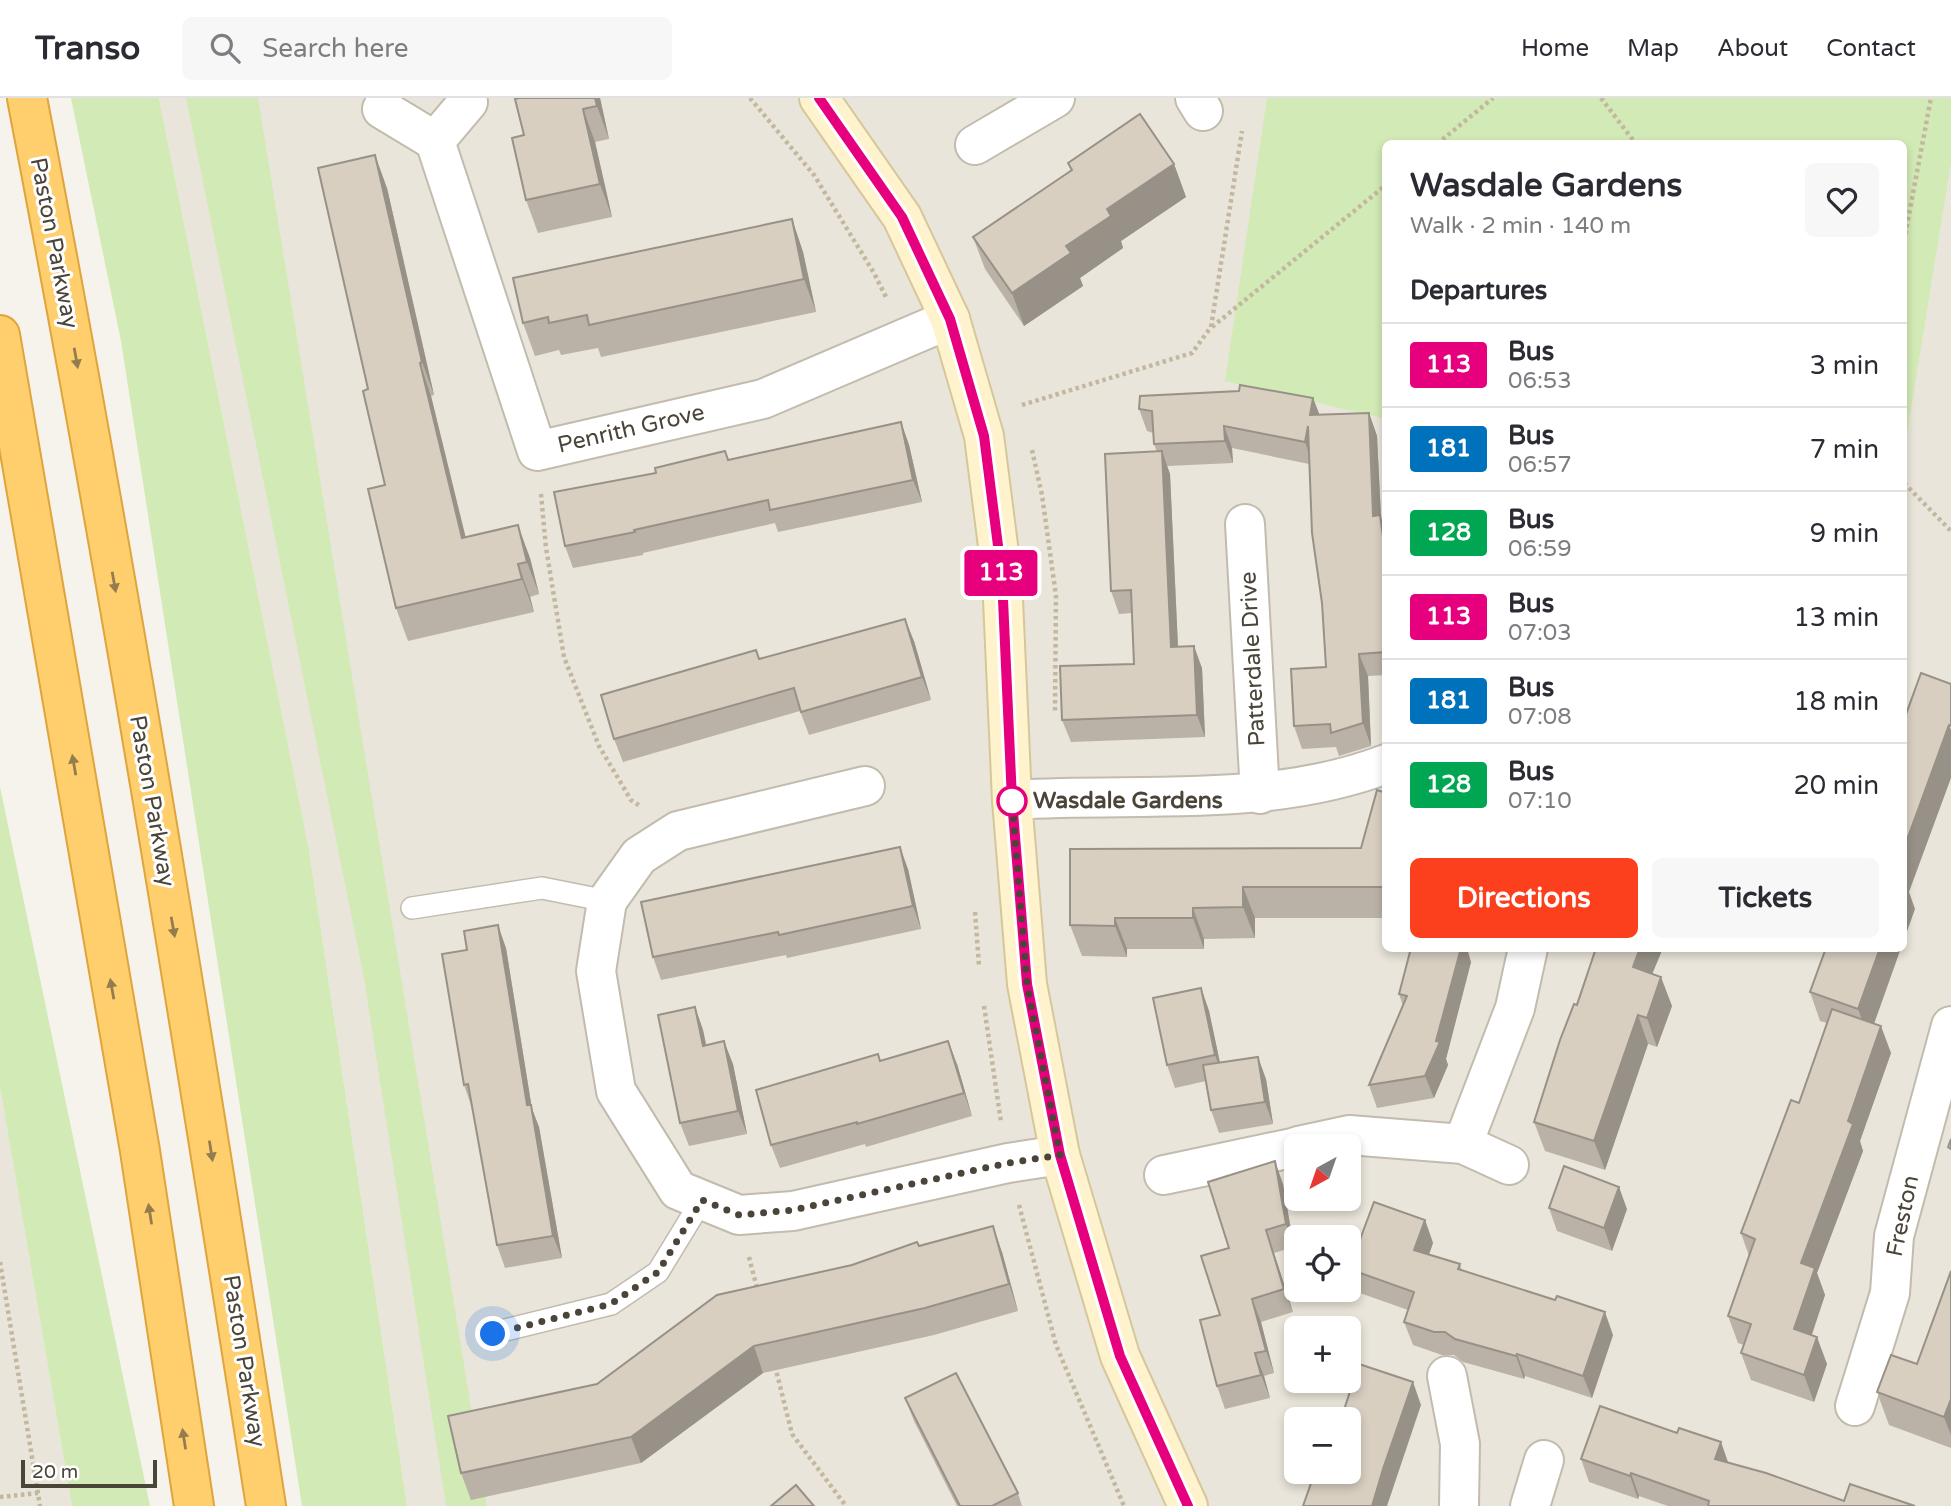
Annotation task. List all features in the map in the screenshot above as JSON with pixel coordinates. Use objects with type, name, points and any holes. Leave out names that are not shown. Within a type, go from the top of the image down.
[{"type":"highway","name":"Paston Parkway","points":[[27,98],[72,335],[203,1103],[266,1506]]},
{"type":"highway","points":[[0,335],[140,1151],[194,1506]]},
{"type":"street","points":[[819,98],[902,217],[950,319],[984,436],[1002,577],[1012,800],[1027,984],[1060,1155],[1120,1356],[1188,1506]]},
{"type":"street","points":[[975,145],[1055,98]]},
{"type":"street","points":[[382,109],[435,141],[468,102]]},
{"type":"street","name":"Penrith Grove","points":[[435,141],[537,451],[763,399],[950,319]]},
{"type":"street","name":"Patterdale Drive","points":[[1245,524],[1261,793]]},
{"type":"street","points":[[1012,800],[1261,793],[1352,777],[1382,766]]},
{"type":"street","points":[[865,786],[678,831],[639,856],[607,901],[596,971],[616,1090],[678,1190],[739,1215],[793,1210],[1008,1163],[1060,1155]]},
{"type":"street","points":[[1463,1144],[1516,1009],[1527,952]]},
{"type":"street","name":"Freston","points":[[1855,1406],[1890,1293],[1894,1236],[1951,1026]]},
{"type":"street","points":[[1362,1136],[1463,1144],[1509,1165]]},
{"type":"street","points":[[1164,1175],[1284,1149]]},
{"type":"street","points":[[1447,1376],[1460,1444],[1459,1506]]},
{"type":"street","points":[[1530,1506],[1544,1460]]},
{"type":"lane","points":[[412,908],[542,888],[607,901]]},
{"type":"lane","points":[[493,1334],[611,1304],[658,1272],[702,1200]]},
{"type":"path","points":[[750,98],[814,176],[874,273],[907,337]]},
{"type":"path","points":[[1442,140],[1493,98]]},
{"type":"path","points":[[1601,98],[1633,140]]},
{"type":"path","points":[[1907,225],[1931,98]]},
{"type":"path","points":[[1211,327],[1243,123]]},
{"type":"path","points":[[1022,405],[1192,353],[1211,327],[1382,188]]},
{"type":"path","points":[[537,451],[546,548],[564,657],[599,746],[631,800],[678,831]]},
{"type":"path","points":[[1907,486],[1951,531]]},
{"type":"path","points":[[975,907],[980,973]]},
{"type":"path","points":[[983,999],[1008,1163],[1056,1345],[1124,1506]]},
{"type":"path","points":[[739,1215],[761,1305]]},
{"type":"path","points":[[0,1262],[40,1506]]},
{"type":"path","points":[[773,1357],[792,1434],[846,1506]]},
{"type":"path","points":[[0,1497],[38,1493]]},
{"type":"shaded area","points":[[159,98],[1951,98],[1951,1506],[407,1506],[309,850]]},
{"type":"shaded area","points":[[0,1087],[72,1506],[0,1506]]},
{"type":"green space","points":[[71,98],[159,98],[309,850],[407,1506],[302,1506],[121,341]]},
{"type":"green space","points":[[186,98],[258,98],[487,1506],[446,1506],[364,978]]},
{"type":"green space","points":[[1267,98],[1951,98],[1951,162],[1907,433],[1907,140],[1382,140],[1382,418],[1225,381]]},
{"type":"green space","points":[[0,787],[150,1506],[72,1506],[0,1087]]},
{"type":"building","points":[[595,98],[597,106],[583,109],[600,184],[526,200],[512,138],[524,135],[515,99]]},
{"type":"building","points":[[1140,114],[1174,164],[1107,209],[1111,216],[1066,246],[1071,253],[1012,293],[973,237],[1072,170],[1068,163]]},
{"type":"building","points":[[375,155],[422,362],[420,363],[462,538],[518,525],[527,562],[518,564],[522,579],[396,608],[368,489],[385,485],[363,391],[368,389],[318,168]]},
{"type":"building","points":[[792,219],[804,279],[589,325],[587,315],[549,323],[548,317],[523,323],[513,278]]},
{"type":"building","points":[[1240,385],[1313,398],[1310,415],[1369,413],[1373,516],[1380,515],[1382,529],[1382,652],[1359,654],[1363,723],[1331,733],[1330,724],[1294,726],[1291,669],[1326,667],[1322,603],[1312,533],[1308,426],[1305,442],[1224,426],[1225,441],[1154,444],[1152,411],[1139,409],[1140,396],[1239,391]]},
{"type":"building","points":[[901,422],[913,480],[770,510],[768,500],[565,546],[554,492],[656,473],[655,468],[725,451],[728,460]]},
{"type":"building","points":[[1162,451],[1171,647],[1194,646],[1197,715],[1062,720],[1060,666],[1134,664],[1131,590],[1111,591],[1105,454]]},
{"type":"building","points":[[905,619],[922,677],[801,712],[794,688],[614,739],[601,695],[756,650],[759,659]]},
{"type":"building","points":[[1921,673],[1951,684],[1951,726],[1949,725],[1907,840],[1907,712]]},
{"type":"building","points":[[1377,790],[1382,792],[1382,887],[1243,887],[1243,907],[1193,908],[1193,918],[1115,918],[1115,926],[1070,925],[1070,849],[1361,848]]},
{"type":"building","points":[[900,847],[913,906],[779,935],[778,932],[653,957],[641,902]]},
{"type":"building","points":[[498,925],[527,1105],[531,1105],[553,1236],[497,1245],[468,1084],[464,1085],[442,954],[467,950],[464,931]]},
{"type":"building","points":[[1410,952],[1460,952],[1436,1041],[1440,1042],[1425,1076],[1369,1085],[1407,996],[1399,994]]},
{"type":"building","points":[[1595,952],[1639,952],[1633,967],[1661,977],[1647,1018],[1638,1015],[1594,1141],[1534,1122],[1560,1040],[1574,1004],[1577,1005]]},
{"type":"building","points":[[1825,952],[1879,952],[1858,1009],[1810,992]]},
{"type":"building","points":[[1201,988],[1215,1055],[1167,1065],[1153,998]]},
{"type":"building","points":[[695,1007],[703,1046],[724,1041],[738,1111],[680,1123],[658,1015]]},
{"type":"building","points":[[1832,1009],[1881,1026],[1848,1121],[1853,1124],[1801,1263],[1815,1268],[1794,1329],[1817,1337],[1804,1375],[1741,1353],[1751,1324],[1728,1316],[1755,1239],[1741,1233],[1791,1100],[1799,1103]]},
{"type":"building","points":[[948,1041],[964,1093],[771,1145],[756,1090],[878,1054],[880,1061]]},
{"type":"building","points":[[1258,1057],[1265,1102],[1211,1110],[1203,1065]]},
{"type":"building","points":[[1275,1161],[1286,1224],[1266,1230],[1284,1289],[1252,1299],[1266,1351],[1255,1353],[1261,1375],[1217,1386],[1200,1320],[1220,1315],[1201,1256],[1229,1248],[1208,1182]]},
{"type":"building","points":[[1564,1166],[1619,1187],[1604,1228],[1549,1208]]},
{"type":"building","points":[[1374,1202],[1425,1220],[1414,1250],[1460,1264],[1458,1269],[1555,1300],[1557,1296],[1605,1312],[1583,1376],[1517,1354],[1516,1356],[1455,1339],[1445,1332],[1434,1332],[1404,1322],[1414,1292],[1361,1273],[1361,1237]]},
{"type":"building","points":[[993,1226],[1009,1284],[925,1308],[754,1346],[631,1437],[461,1473],[448,1416],[597,1384],[717,1295],[852,1265],[917,1242],[919,1246]]},
{"type":"building","points":[[1951,1271],[1951,1399],[1944,1417],[1877,1392],[1891,1355],[1917,1364]]},
{"type":"building","points":[[1361,1365],[1413,1382],[1372,1506],[1303,1506],[1311,1484],[1361,1484],[1361,1407],[1345,1407],[1350,1393],[1361,1393]]},
{"type":"building","points":[[956,1373],[1018,1493],[992,1506],[960,1506],[905,1398]]},
{"type":"building","points":[[1600,1406],[1677,1433],[1679,1428],[1721,1442],[1715,1459],[1766,1473],[1844,1501],[1850,1484],[1915,1506],[1708,1506],[1709,1501],[1631,1473],[1630,1476],[1581,1459]]},
{"type":"building","points":[[796,1485],[814,1506],[771,1506]]},
{"type":"bus line","name":"113","points":[[819,98],[902,217],[950,319],[984,436],[1002,577],[1012,800],[1027,984],[1060,1155],[1120,1356],[1188,1506]]},
{"type":"place","name":"Wasdale Gardens","points":[[1012,801]]},
{"type":"route","points":[[493,1334],[611,1304],[658,1272],[702,1200],[739,1215],[793,1210],[1008,1163],[1060,1155],[1027,984],[1012,801]]}]
